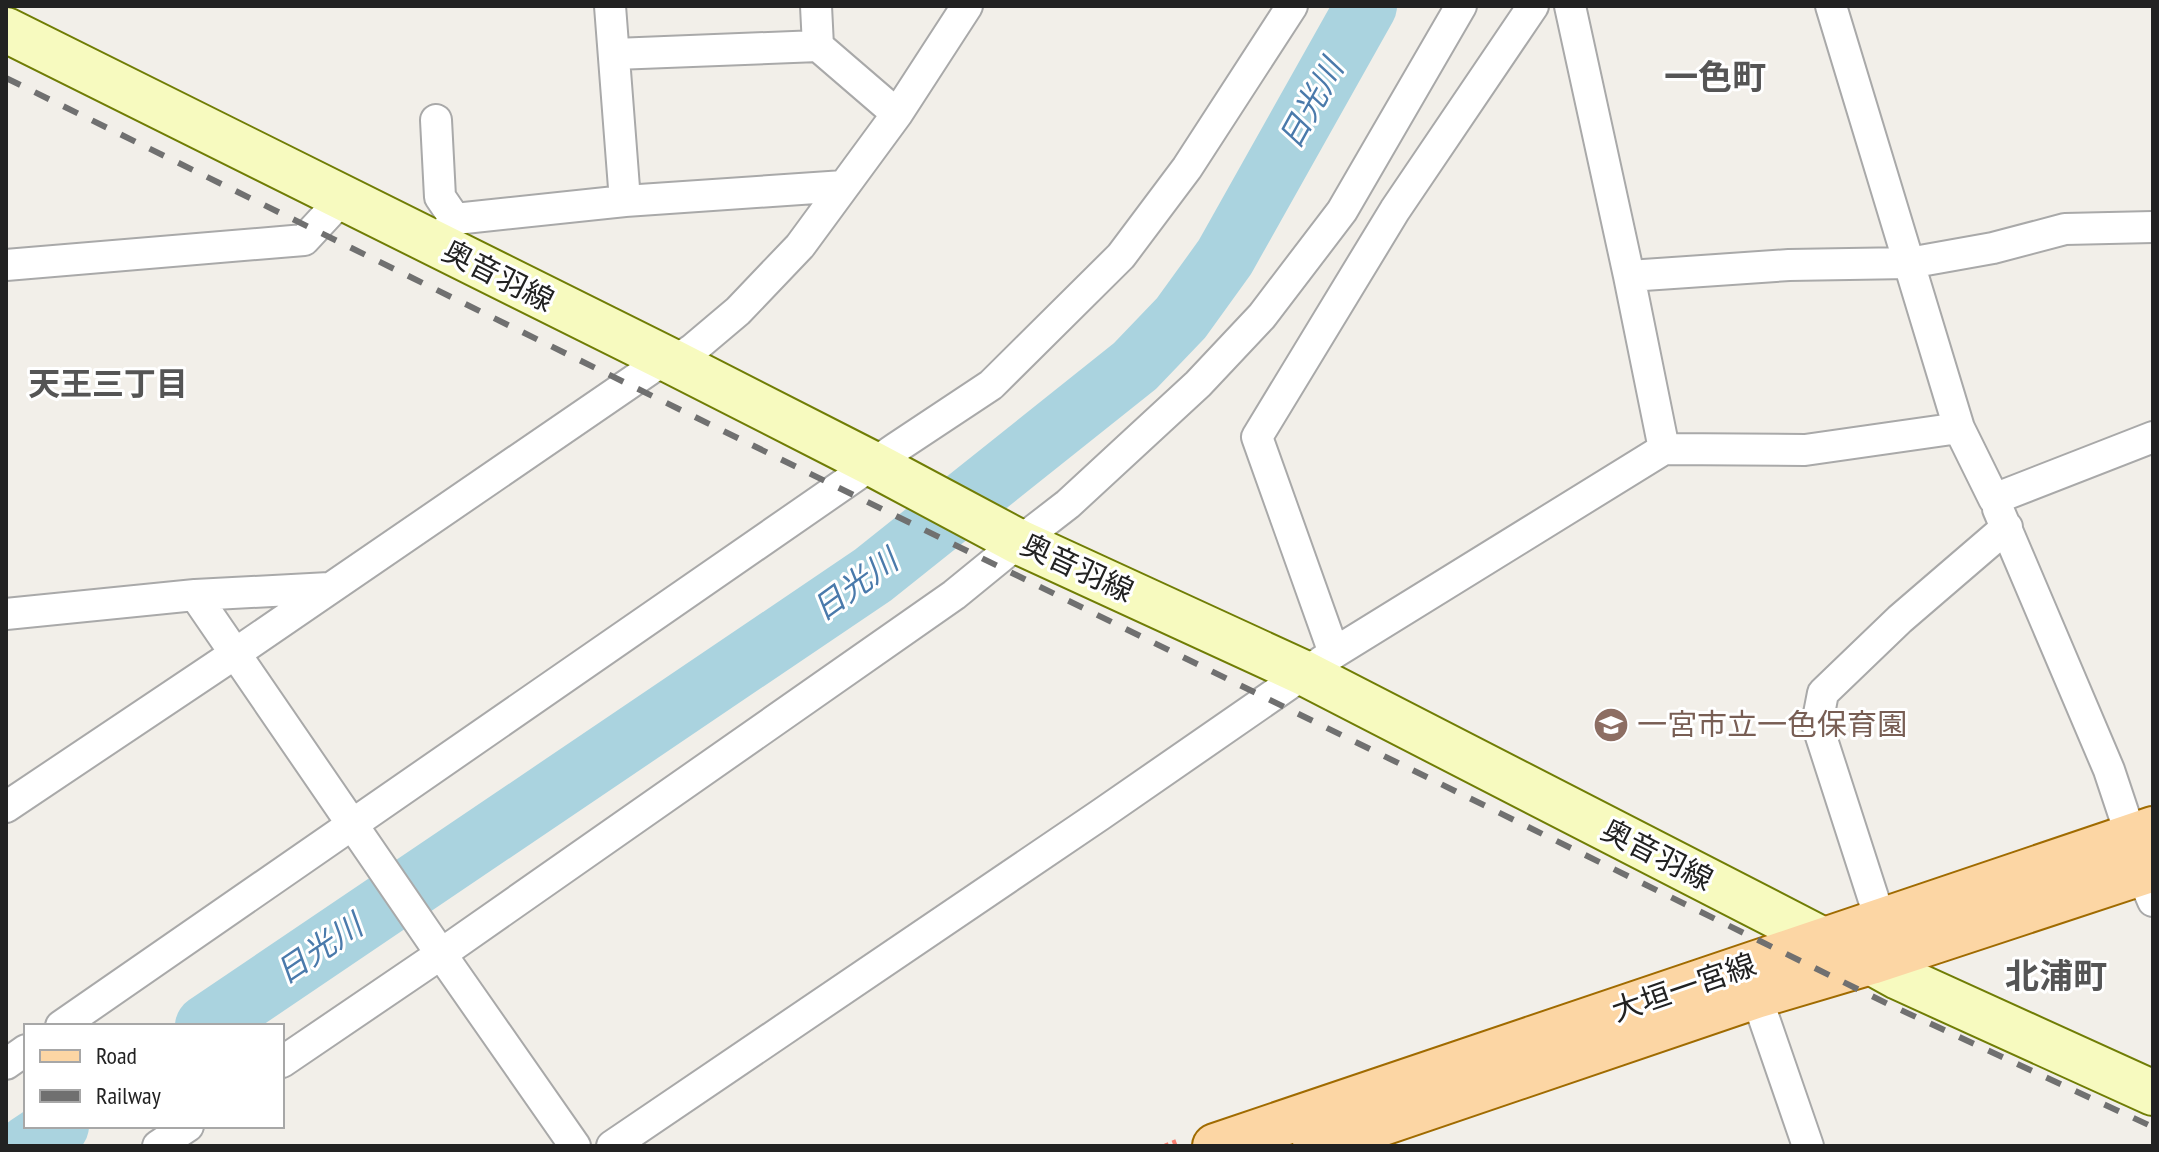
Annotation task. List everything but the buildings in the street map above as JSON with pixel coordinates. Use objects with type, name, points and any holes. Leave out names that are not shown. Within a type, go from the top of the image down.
[{"type":"main road","name":"奥音羽線","points":[[6,30],[343,198],[446,232],[669,361],[1015,539],[1319,663],[1825,941],[1876,942],[1898,977],[2153,1093]]},
{"type":"main road","name":"大垣一宮線","points":[[1197,1144],[2146,862]]},
{"type":"main road","name":"大垣一宮線","points":[[1315,1146],[1751,981],[1825,941]]},
{"type":"street","points":[[610,6],[625,201]]},
{"type":"street","points":[[816,6],[818,46]]},
{"type":"street","points":[[6,807],[669,361],[693,349],[738,311],[800,246],[897,114],[967,6]]},
{"type":"street","points":[[64,1024],[355,829],[879,467],[991,385],[1121,256],[1187,168],[1292,6]]},
{"type":"street","points":[[284,1060],[435,946],[954,595],[1015,539],[1068,504],[1198,384],[1262,316],[1342,211],[1461,6]]},
{"type":"street","points":[[1319,663],[1257,437],[1395,210],[1533,6]]},
{"type":"street","points":[[1570,6],[1664,449]]},
{"type":"street","points":[[1831,6],[1959,428],[2007,527],[2146,862]]},
{"type":"street","points":[[615,54],[818,46],[897,114]]},
{"type":"street","points":[[436,120],[440,197],[446,232],[625,201],[844,186]]},
{"type":"street","points":[[6,265],[304,240],[343,198]]},
{"type":"street","points":[[1629,276],[1789,265],[1909,263],[1993,248],[2065,229],[2153,227]]},
{"type":"street","points":[[612,1146],[1319,663],[1664,449],[1805,450],[1959,428]]},
{"type":"street","points":[[1994,499],[2153,437]]},
{"type":"street","points":[[1876,942],[1817,724],[1823,693],[1900,619],[2007,527]]},
{"type":"street","points":[[6,614],[195,595],[329,588]]},
{"type":"street","points":[[195,595],[575,1146]]},
{"type":"street","points":[[1751,981],[1808,1146]]},
{"type":"street","points":[[6,1064],[24,1051]]},
{"type":"street","points":[[158,1146],[185,1128]]},
{"type":"path","points":[[1165,1146],[1197,1144]]},
{"type":"waterway","name":"日光川","points":[[209,1024],[873,575],[1135,366],[1181,318],[1225,257],[1366,6]]},
{"type":"waterway","name":"日光川","points":[[28,1146],[55,1128]]},
{"type":"railway","points":[[6,78],[1888,1004],[2153,1127]]},
{"type":"place","name":"一宮市立一色保育園","points":[[1611,725]]},
{"type":"district","name":"一色町","points":[[1715,77]]},
{"type":"district","name":"天王三丁目","points":[[108,384]]},
{"type":"district","name":"北浦町","points":[[2056,976]]}]
